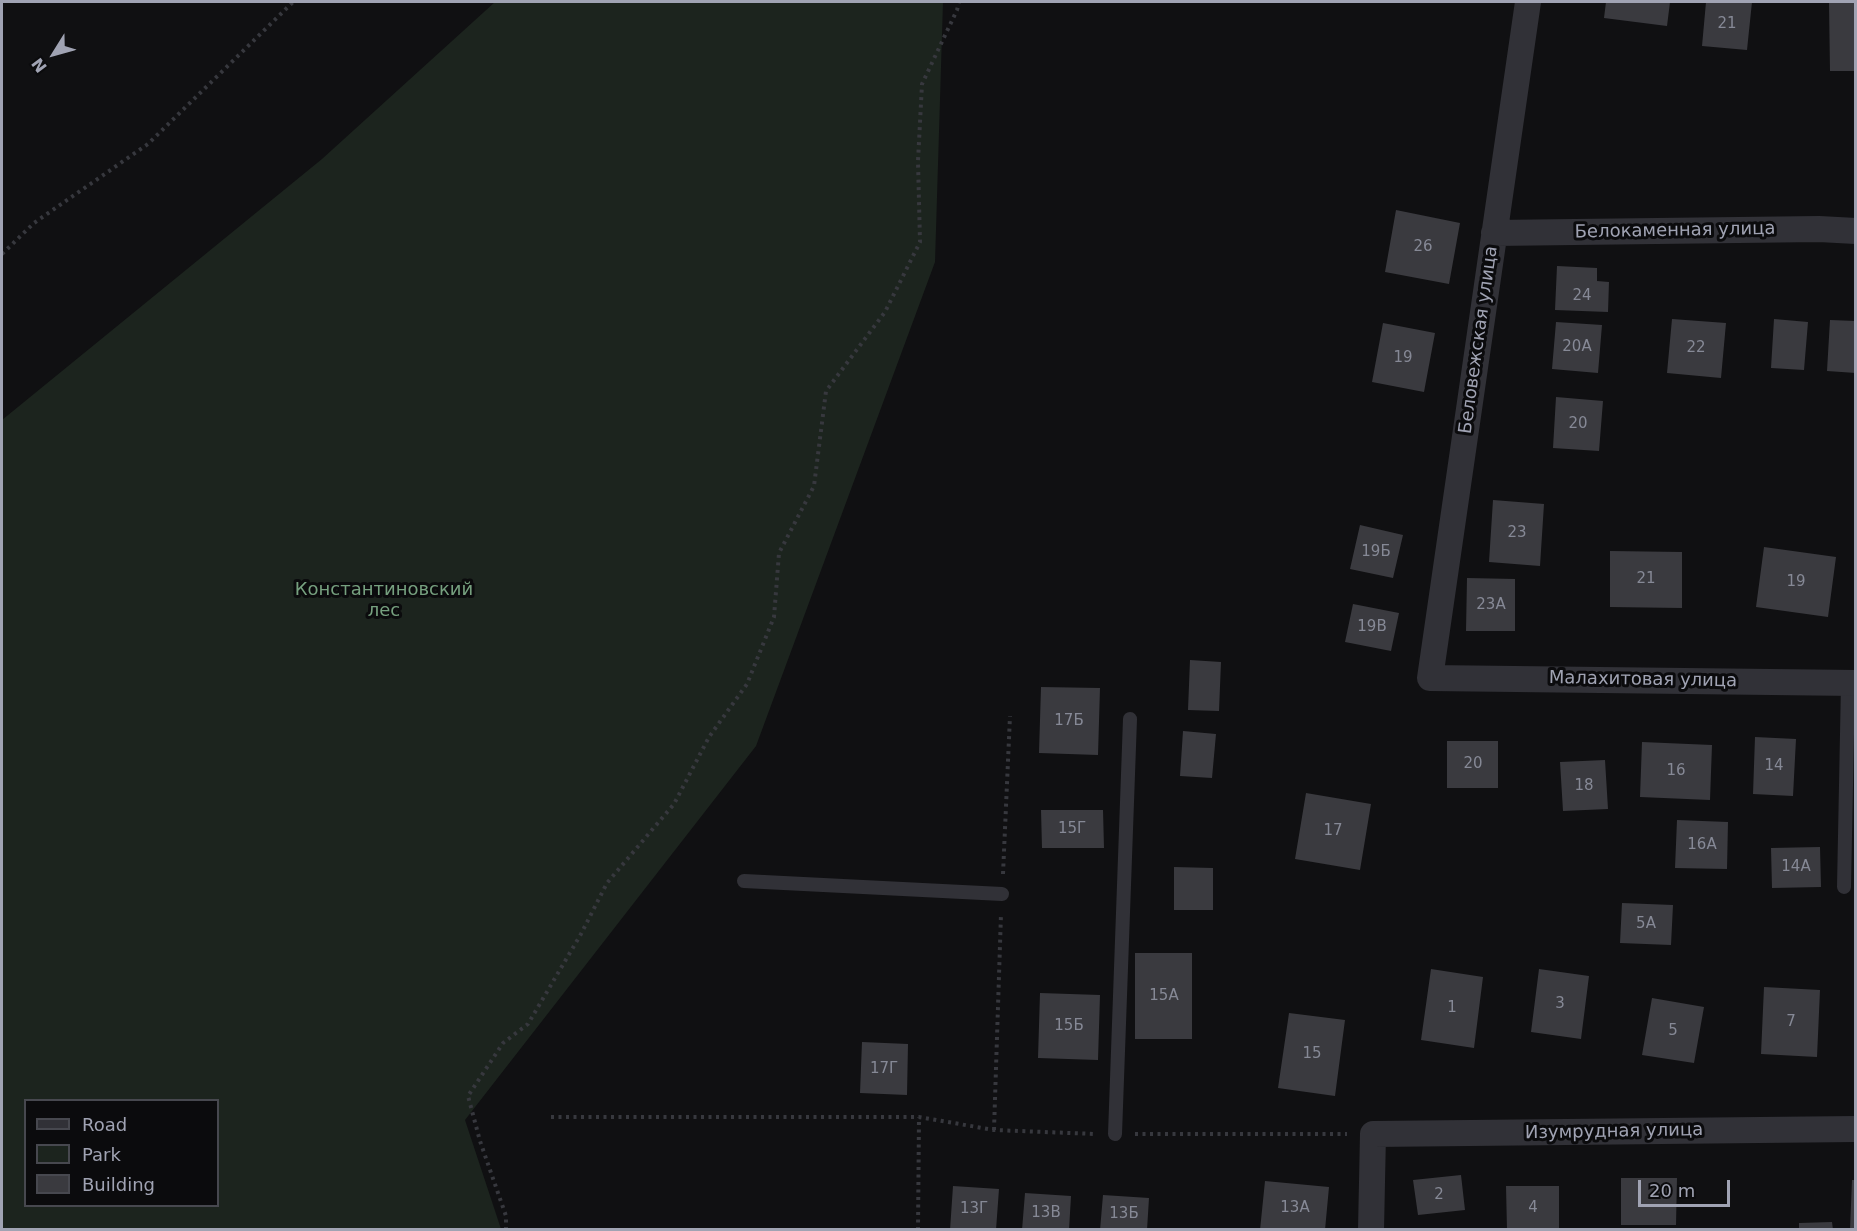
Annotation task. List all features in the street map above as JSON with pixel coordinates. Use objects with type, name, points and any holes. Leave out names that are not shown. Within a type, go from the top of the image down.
[{"type":"street","name":"Беловежская улица","points":[[1430,678],[1528,2]]},
{"type":"street","name":"Белокаменная улица","points":[[1494,233],[1818,229],[1856,231]]},
{"type":"street","name":"Малахитовая улица","points":[[1430,678],[1852,683]]},
{"type":"street","name":"Изумрудная улица","points":[[1373,1134],[1856,1129]]},
{"type":"street","points":[[1371,1230],[1373,1134]]},
{"type":"lane","points":[[1844,887],[1852,683]]},
{"type":"lane","points":[[1115,1134],[1130,719]]},
{"type":"lane","points":[[744,881],[1002,894]]},
{"type":"path","points":[[2,254],[34,223],[148,144],[293,2]]},
{"type":"path","points":[[506,1230],[507,1216],[480,1141],[468,1095],[503,1043],[528,1024],[581,934],[607,883],[674,804],[709,737],[747,684],[774,617],[779,553],[814,486],[826,391],[885,312],[920,242],[918,161],[922,84],[959,2]]},
{"type":"path","points":[[994,1130],[1010,716]]},
{"type":"path","points":[[551,1117],[919,1117],[994,1130],[1115,1134],[1373,1134]]},
{"type":"path","points":[[918,1230],[919,1117]]},
{"type":"green space","name":"Константиновский лес","points":[[495,2],[943,2],[935,262],[756,746],[465,1120],[501,1229],[2,1229],[2,420],[322,159]]},
{"type":"building","points":[[1606,2],[1670,2],[1667,26],[1604,18]]},
{"type":"building","points":[[1706,2],[1752,2],[1747,50],[1702,46]]},
{"type":"building","points":[[1829,2],[1856,2],[1856,71],[1830,71]]},
{"type":"building","points":[[1396,210],[1460,223],[1449,284],[1385,272]]},
{"type":"building","points":[[1557,266],[1597,268],[1597,281],[1609,282],[1608,312],[1555,310]]},
{"type":"building","points":[[1672,319],[1726,323],[1721,378],[1667,373]]},
{"type":"building","points":[[1774,319],[1808,322],[1804,370],[1771,368]]},
{"type":"building","points":[[1830,320],[1856,321],[1856,373],[1827,371]]},
{"type":"building","points":[[1556,322],[1602,325],[1598,373],[1552,369]]},
{"type":"building","points":[[1383,323],[1435,333],[1424,392],[1372,382]]},
{"type":"building","points":[[1556,397],[1603,401],[1599,451],[1553,448]]},
{"type":"building","points":[[1493,500],[1544,504],[1540,566],[1489,562]]},
{"type":"building","points":[[1360,525],[1403,535],[1393,578],[1350,569]]},
{"type":"building","points":[[1764,547],[1836,557],[1828,617],[1756,607]]},
{"type":"building","points":[[1610,551],[1682,552],[1682,608],[1610,607]]},
{"type":"building","points":[[1467,578],[1515,579],[1515,631],[1466,631]]},
{"type":"building","points":[[1353,604],[1399,613],[1391,651],[1345,642]]},
{"type":"building","points":[[1190,660],[1221,662],[1219,711],[1188,710]]},
{"type":"building","points":[[1041,687],[1100,688],[1098,755],[1039,753]]},
{"type":"building","points":[[1183,731],[1216,734],[1212,778],[1180,776]]},
{"type":"building","points":[[1755,737],[1796,739],[1793,796],[1753,794]]},
{"type":"building","points":[[1447,741],[1498,741],[1498,788],[1447,788]]},
{"type":"building","points":[[1642,742],[1712,745],[1710,800],[1640,797]]},
{"type":"building","points":[[1605,760],[1608,809],[1563,811],[1560,762]]},
{"type":"building","points":[[1306,793],[1371,804],[1360,870],[1295,859]]},
{"type":"building","points":[[1041,810],[1103,810],[1104,848],[1042,848]]},
{"type":"building","points":[[1677,820],[1728,822],[1727,869],[1675,868]]},
{"type":"building","points":[[1820,847],[1821,887],[1772,888],[1771,848]]},
{"type":"building","points":[[1174,867],[1213,868],[1213,910],[1174,910]]},
{"type":"building","points":[[1622,903],[1673,905],[1671,945],[1620,943]]},
{"type":"building","points":[[1135,953],[1192,953],[1192,1039],[1135,1039]]},
{"type":"building","points":[[1431,969],[1483,977],[1474,1048],[1421,1040]]},
{"type":"building","points":[[1539,969],[1589,976],[1581,1039],[1531,1032]]},
{"type":"building","points":[[1764,987],[1820,990],[1817,1057],[1761,1054]]},
{"type":"building","points":[[1040,993],[1100,995],[1098,1060],[1038,1058]]},
{"type":"building","points":[[1652,998],[1704,1007],[1694,1063],[1642,1055]]},
{"type":"building","points":[[1289,1013],[1345,1020],[1335,1096],[1278,1088]]},
{"type":"building","points":[[862,1042],[908,1044],[907,1095],[860,1093]]},
{"type":"building","points":[[1461,1175],[1465,1210],[1418,1215],[1413,1180]]},
{"type":"building","points":[[1621,1178],[1677,1178],[1676,1225],[1621,1225]]},
{"type":"building","points":[[1852,1180],[1856,1180],[1856,1230],[1850,1230]]},
{"type":"building","points":[[1265,1181],[1329,1187],[1325,1230],[1260,1230]]},
{"type":"building","points":[[953,1186],[999,1189],[996,1230],[950,1230]]},
{"type":"building","points":[[1506,1186],[1559,1186],[1559,1230],[1507,1230]]},
{"type":"building","points":[[1025,1193],[1071,1196],[1069,1230],[1022,1230]]},
{"type":"building","points":[[1103,1195],[1149,1198],[1147,1230],[1100,1230]]},
{"type":"building","points":[[1832,1222],[1833,1230],[1799,1230],[1799,1223]]}]
